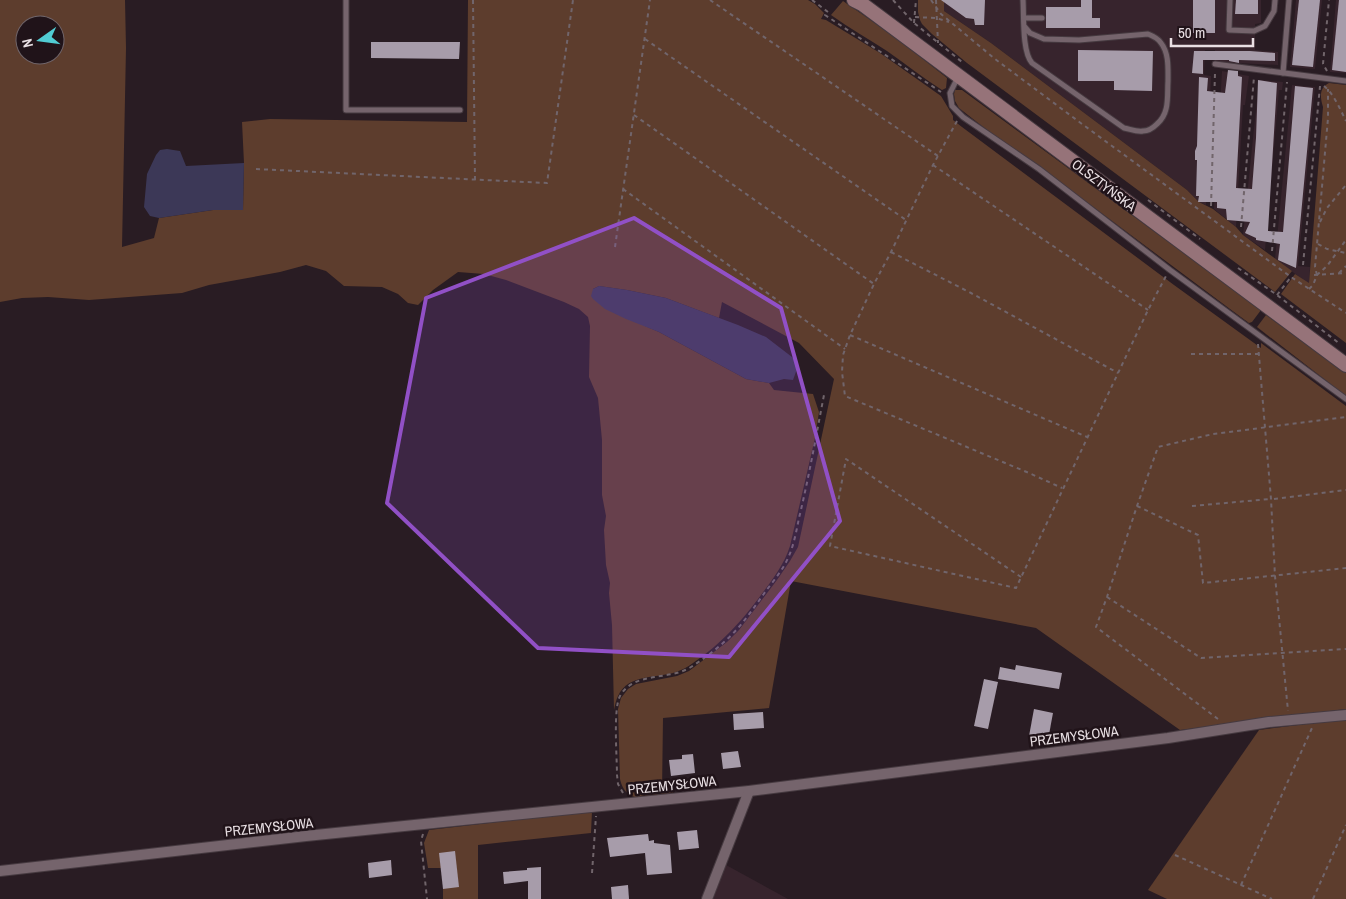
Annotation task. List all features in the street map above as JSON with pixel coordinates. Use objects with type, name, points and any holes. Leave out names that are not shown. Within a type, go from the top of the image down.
[{"type":"main road","name":"OLSZTYŃSKA","points":[[858,1],[1346,365]]},
{"type":"street","name":"PRZEMYSŁOWA","points":[[0,872],[306,836],[749,792],[1168,738],[1269,722],[1346,715]]},
{"type":"street","points":[[706,899],[749,792]]},
{"type":"lane","points":[[346,0],[346,110],[460,110]]},
{"type":"lane","points":[[1023,0],[1024,26],[1027,54],[1032,63],[1124,128],[1138,131],[1148,130],[1164,117],[1167,102],[1168,60],[1166,51],[1154,37],[1148,34],[1079,40],[1044,39],[1030,33],[1024,26]]},
{"type":"lane","points":[[1230,0],[1229,30],[1254,31],[1265,26],[1274,11],[1275,0]]},
{"type":"lane","points":[[1286,73],[1290,0]]},
{"type":"lane","points":[[1024,18],[1042,18]]},
{"type":"lane","points":[[1215,64],[1346,81]]},
{"type":"lane","points":[[958,76],[950,93],[952,106],[960,114],[1039,169],[1170,270],[1346,399]]},
{"type":"path","points":[[473,0],[475,180]]},
{"type":"path","points":[[256,169],[547,183],[573,0]]},
{"type":"path","points":[[615,247],[650,0]]},
{"type":"path","points":[[710,0],[938,156]]},
{"type":"path","points":[[812,0],[828,12],[825,15],[945,95],[950,93]]},
{"type":"path","points":[[893,0],[914,23],[916,0]]},
{"type":"path","points":[[931,0],[951,23],[995,59],[1290,277],[1346,313]]},
{"type":"path","points":[[936,0],[938,43]]},
{"type":"path","points":[[1329,0],[1323,64],[1331,79]]},
{"type":"path","points":[[915,17],[936,18],[951,23]]},
{"type":"path","points":[[644,39],[906,220]]},
{"type":"path","points":[[1211,206],[1215,64]]},
{"type":"path","points":[[1241,227],[1254,69]]},
{"type":"path","points":[[1272,252],[1286,73]]},
{"type":"path","points":[[1304,265],[1320,83],[1328,89],[1346,121]]},
{"type":"path","points":[[1310,289],[1313,285],[1316,267],[1328,118],[1328,89]]},
{"type":"path","points":[[960,114],[850,335],[843,356],[842,372],[845,396],[1063,488]]},
{"type":"path","points":[[634,115],[874,284]]},
{"type":"path","points":[[933,165],[1148,310]]},
{"type":"path","points":[[1319,225],[1328,208],[1346,185]]},
{"type":"path","points":[[623,189],[845,349]]},
{"type":"path","points":[[1315,275],[1327,266],[1346,240]]},
{"type":"path","points":[[1318,243],[1327,249],[1346,253]]},
{"type":"path","points":[[891,252],[1118,373]]},
{"type":"path","points":[[1338,274],[1346,266]]},
{"type":"path","points":[[1021,576],[846,458],[830,546],[1016,588],[1148,310],[1170,270]]},
{"type":"path","points":[[1315,275],[1346,273]]},
{"type":"path","points":[[1281,290],[1290,277]]},
{"type":"path","points":[[1258,334],[1258,354],[1272,499],[1276,576],[1288,720]]},
{"type":"path","points":[[850,335],[1087,438]]},
{"type":"path","points":[[1191,354],[1258,354]]},
{"type":"path","points":[[632,803],[621,791],[618,784],[616,713],[619,698],[624,690],[635,682],[676,673],[690,668],[702,659],[738,628],[776,578],[792,550],[804,500],[824,395]]},
{"type":"path","points":[[1230,728],[1096,627],[1108,597],[1158,447],[1213,434],[1346,417]]},
{"type":"path","points":[[1192,506],[1346,490]]},
{"type":"path","points":[[1137,506],[1198,535],[1203,583],[1346,568]]},
{"type":"path","points":[[1108,597],[1201,658],[1346,649]]},
{"type":"path","points":[[1241,885],[1316,719]]},
{"type":"path","points":[[592,873],[596,807]]},
{"type":"path","points":[[426,899],[421,842],[423,831],[427,824]]},
{"type":"path","points":[[1313,899],[1346,826]]},
{"type":"path","points":[[1175,855],[1272,899]]},
{"type":"highlighted area","points":[[634,218],[781,308],[840,521],[729,657],[538,648],[387,503],[426,298]]},
{"type":"shaded area","points":[[0,0],[125,0],[126,48],[122,247],[154,238],[159,218],[213,210],[243,210],[244,163],[242,122],[270,119],[467,122],[468,0],[808,0],[824,13],[821,19],[826,20],[880,53],[941,96],[953,116],[953,120],[962,127],[1174,285],[1261,348],[1261,343],[1346,406],[1346,709],[1180,730],[1036,628],[791,581],[769,708],[663,718],[662,793],[673,792],[674,795],[649,798],[634,797],[623,788],[620,779],[618,709],[621,698],[628,689],[636,684],[677,676],[689,671],[727,642],[739,630],[777,580],[798,547],[834,379],[799,343],[722,302],[719,318],[666,298],[599,286],[593,289],[645,326],[746,379],[769,383],[774,390],[813,394],[819,412],[815,438],[790,546],[773,578],[738,624],[713,648],[680,670],[636,680],[629,684],[618,696],[614,710],[610,583],[606,565],[604,530],[606,516],[602,495],[602,440],[598,398],[589,377],[590,326],[588,317],[579,309],[506,280],[484,274],[458,272],[433,290],[418,305],[408,303],[398,294],[382,287],[344,286],[326,271],[306,265],[280,272],[209,285],[182,293],[89,300],[48,297],[22,298],[0,302]]},
{"type":"shaded area","points":[[918,0],[944,0],[944,11],[991,43],[1187,190],[1199,202],[1213,209],[1243,235],[1292,271],[1275,292],[967,63],[922,24],[918,12]]},
{"type":"shaded area","points":[[944,0],[1261,0],[1261,23],[1255,24],[1255,50],[1278,52],[1278,65],[1215,62],[1215,50],[1205,50],[1204,75],[1211,76],[1206,205],[1199,202],[1187,190],[991,43],[944,11]]},
{"type":"shaded area","points":[[1296,0],[1322,0],[1315,69],[1290,67]]},
{"type":"shaded area","points":[[1336,0],[1346,0],[1346,73],[1330,72]]},
{"type":"shaded area","points":[[843,1],[895,37],[947,78],[946,88],[942,90],[887,51],[831,15]]},
{"type":"shaded area","points":[[1222,71],[1249,76],[1245,105],[1243,105],[1236,227],[1214,209]]},
{"type":"shaded area","points":[[1259,80],[1283,82],[1282,90],[1279,90],[1265,250],[1243,235]]},
{"type":"shaded area","points":[[1329,83],[1346,85],[1346,343],[1281,294],[1295,274],[1309,283],[1323,107],[1321,93],[1323,87]]},
{"type":"shaded area","points":[[1292,85],[1315,87],[1298,266],[1310,267],[1309,284],[1275,259]]},
{"type":"shaded area","points":[[955,90],[962,90],[1261,310],[1252,322],[1249,323],[959,108],[955,101]]},
{"type":"shaded area","points":[[160,150],[180,151],[186,166],[244,163],[243,210],[213,210],[159,218],[150,216],[144,207],[147,174]]},
{"type":"shaded area","points":[[599,286],[666,298],[766,337],[797,362],[797,369],[793,380],[784,379],[769,383],[746,379],[659,332],[605,309],[591,296],[593,289]]},
{"type":"shaded area","points":[[1266,315],[1346,373],[1346,396],[1257,327]]},
{"type":"shaded area","points":[[1346,719],[1346,899],[1167,899],[1148,890],[1259,730]]},
{"type":"shaded area","points":[[592,811],[591,833],[478,845],[478,899],[443,899],[443,868],[428,868],[424,843],[429,830]]},
{"type":"shaded area","points":[[726,865],[788,899],[713,899]]},
{"type":"building","points":[[941,0],[985,0],[984,25],[975,25],[974,19],[966,18]]},
{"type":"building","points":[[1081,0],[1092,0],[1092,18],[1100,18],[1100,28],[1046,28],[1046,7],[1081,7]]},
{"type":"building","points":[[1193,0],[1215,0],[1215,33],[1193,33]]},
{"type":"building","points":[[1236,0],[1258,0],[1258,14],[1235,14]]},
{"type":"building","points":[[1299,0],[1320,0],[1313,67],[1292,65]]},
{"type":"building","points":[[1339,0],[1346,0],[1346,72],[1332,70]]},
{"type":"building","points":[[371,42],[460,42],[459,59],[371,58]]},
{"type":"building","points":[[1078,50],[1153,51],[1152,91],[1114,90],[1114,81],[1078,81]]},
{"type":"building","points":[[1194,51],[1275,53],[1275,61],[1239,60],[1239,63],[1229,60],[1203,60],[1203,74],[1192,73]]},
{"type":"building","points":[[1228,70],[1238,71],[1238,76],[1242,77],[1236,188],[1252,189],[1258,80],[1277,83],[1268,231],[1283,232],[1295,86],[1313,88],[1296,268],[1278,260],[1280,244],[1256,240],[1256,238],[1245,233],[1250,222],[1227,220],[1226,209],[1217,208],[1217,202],[1198,202],[1199,196],[1196,196],[1197,160],[1195,160],[1195,151],[1197,146],[1199,77],[1208,78],[1207,91],[1225,93]]},
{"type":"building","points":[[1016,665],[1062,673],[1059,689],[998,679],[1000,667],[1015,670]]},
{"type":"building","points":[[984,679],[998,682],[988,729],[974,726]]},
{"type":"building","points":[[1034,709],[1053,713],[1048,740],[1029,736]]},
{"type":"building","points":[[763,712],[764,728],[734,730],[733,714]]},
{"type":"building","points":[[738,751],[741,767],[723,769],[721,753]]},
{"type":"building","points":[[693,754],[695,773],[671,776],[669,760],[682,759],[682,755]]},
{"type":"building","points":[[697,830],[699,848],[679,850],[677,832]]},
{"type":"building","points":[[648,834],[649,841],[654,840],[654,843],[670,845],[672,873],[647,875],[645,853],[610,857],[607,838]]},
{"type":"building","points":[[455,851],[459,887],[443,889],[439,853]]},
{"type":"building","points":[[391,860],[392,875],[369,878],[368,863]]},
{"type":"building","points":[[541,867],[541,899],[528,899],[528,881],[504,884],[503,872]]},
{"type":"building","points":[[628,885],[629,899],[612,899],[611,887]]}]
